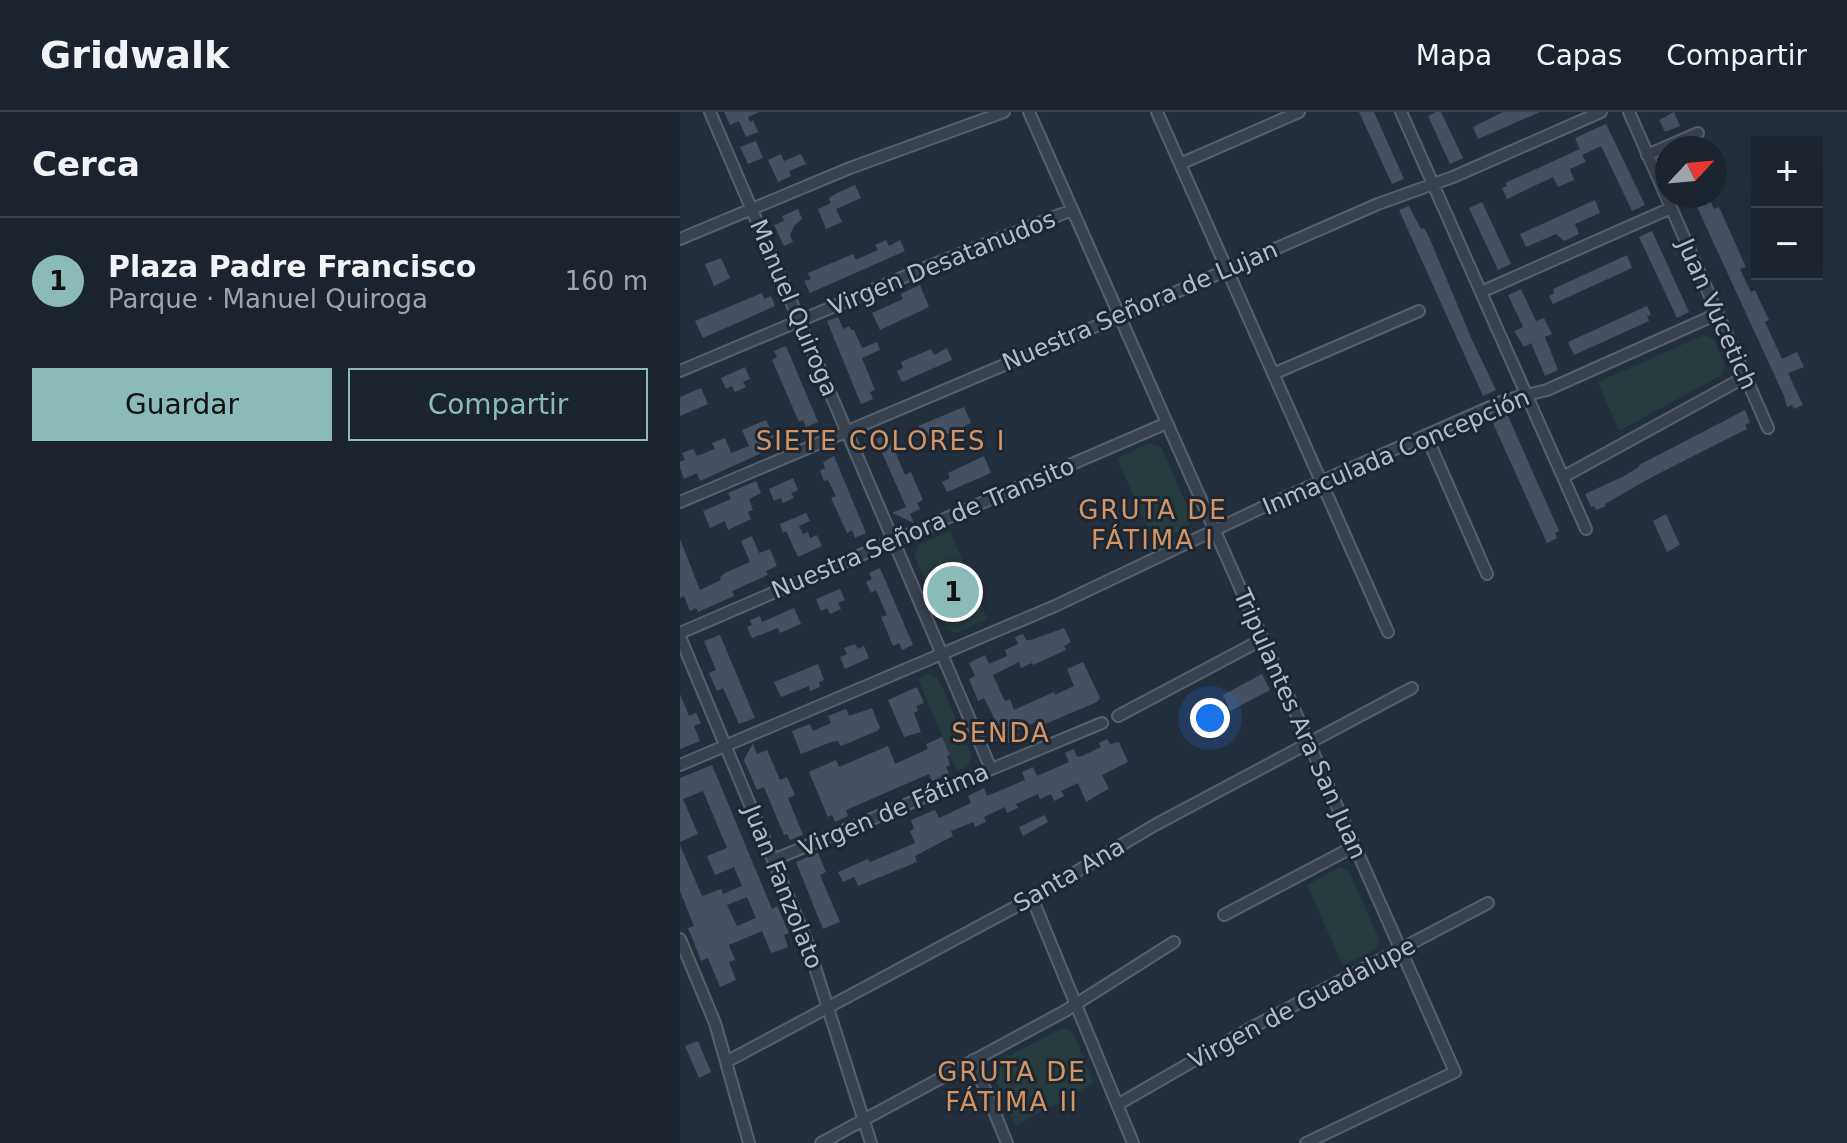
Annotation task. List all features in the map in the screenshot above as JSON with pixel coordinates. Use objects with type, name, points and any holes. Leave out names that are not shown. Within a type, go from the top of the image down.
[{"type":"street","name":"Manuel Quiroga","points":[[710,112],[991,769]]},
{"type":"street","points":[[680,239],[850,168],[1004,112]]},
{"type":"street","name":"Tripulantes Ara San Juan","points":[[1029,112],[1455,1072],[1306,1143]]},
{"type":"street","points":[[1157,112],[1388,632]]},
{"type":"street","points":[[1180,164],[1299,112]]},
{"type":"street","points":[[1401,112],[1586,529]]},
{"type":"street","name":"Nuestra Señora de Lujan","points":[[680,502],[1601,112]]},
{"type":"street","name":"Juan Vucetich","points":[[1629,112],[1655,173]]},
{"type":"street","points":[[1647,155],[1698,133]]},
{"type":"street","points":[[1481,292],[1671,208]]},
{"type":"street","name":"Juan Vucetich","points":[[1671,208],[1768,428]]},
{"type":"street","name":"Virgen Desatanudos","points":[[680,371],[1072,210]]},
{"type":"street","points":[[1273,374],[1419,311]]},
{"type":"street","name":"Inmaculada Concepción","points":[[680,765],[1060,603],[1214,530],[1506,400],[1547,390],[1717,314]]},
{"type":"street","points":[[1563,477],[1745,377]]},
{"type":"street","name":"Nuestra Señora de Transito","points":[[680,635],[1167,423]]},
{"type":"street","points":[[1426,435],[1487,574]]},
{"type":"street","name":"Juan Fanzolato","points":[[680,635],[806,939],[871,1143]]},
{"type":"street","points":[[1118,716],[1263,639]]},
{"type":"street","name":"Santa Ana","points":[[726,1062],[1032,898],[1155,825],[1412,688]]},
{"type":"street","name":"Virgen de Fátima","points":[[773,860],[1102,723]]},
{"type":"street","points":[[1224,915],[1355,846]]},
{"type":"street","points":[[1032,898],[1133,1143]]},
{"type":"street","name":"Virgen de Guadalupe","points":[[1117,1105],[1249,1029],[1488,903]]},
{"type":"street","points":[[680,939],[684,962],[715,1023],[749,1143]]},
{"type":"street","points":[[821,1143],[1075,1003],[1174,942]]},
{"type":"street","points":[[973,1060],[1007,1143]]},
{"type":"green space","points":[[1704,335],[1714,339],[1725,365],[1722,375],[1619,431],[1598,382]]},
{"type":"green space","points":[[1150,443],[1161,447],[1192,517],[1188,527],[1154,543],[1117,458]]},
{"type":"green space","points":[[950,531],[987,619],[956,633],[946,629],[914,555],[918,545]]},
{"type":"green space","points":[[929,674],[938,678],[972,756],[968,766],[957,771],[918,679]]},
{"type":"green space","points":[[1340,867],[1349,871],[1379,939],[1376,949],[1343,966],[1307,885]]},
{"type":"green space","points":[[1062,1028],[1072,1031],[1094,1083],[1015,1126],[993,1073],[996,1063]]},
{"type":"building","points":[[724,112],[759,112],[748,117],[750,122],[753,120],[758,132],[746,137],[739,121],[730,125]]},
{"type":"building","points":[[1359,112],[1374,112],[1404,179],[1392,184]]},
{"type":"building","points":[[1441,112],[1463,158],[1450,164],[1428,116]]},
{"type":"building","points":[[1503,112],[1540,112],[1478,139],[1473,127]]},
{"type":"building","points":[[1674,112],[1680,126],[1665,132],[1659,120]]},
{"type":"building","points":[[1606,124],[1645,205],[1632,211],[1601,146],[1582,155],[1586,162],[1570,169],[1574,180],[1558,187],[1553,177],[1507,199],[1502,188],[1507,186],[1505,183],[1580,149],[1575,138]]},
{"type":"building","points":[[756,141],[763,158],[748,164],[740,147]]},
{"type":"building","points":[[781,154],[784,161],[801,154],[806,164],[789,171],[791,176],[778,182],[768,160]]},
{"type":"building","points":[[855,185],[861,198],[836,209],[842,222],[826,229],[818,209],[831,203],[829,198]]},
{"type":"building","points":[[1595,200],[1600,213],[1575,224],[1579,234],[1564,241],[1556,234],[1526,247],[1520,234]]},
{"type":"building","points":[[1482,202],[1511,264],[1498,270],[1469,208]]},
{"type":"building","points":[[1409,206],[1429,237],[1496,390],[1483,396],[1399,210]]},
{"type":"building","points":[[1698,208],[1719,208],[1746,267],[1740,269],[1751,292],[1755,290],[1769,320],[1765,322],[1782,359],[1797,352],[1804,367],[1788,373],[1803,405],[1794,409],[1792,405],[1787,407]]},
{"type":"building","points":[[798,209],[802,219],[790,235],[793,242],[784,246],[774,225],[784,221],[782,216]]},
{"type":"building","points":[[1652,231],[1689,312],[1677,318],[1639,237]]},
{"type":"building","points":[[886,240],[889,246],[900,240],[905,251],[810,293],[804,281],[811,279],[808,273],[853,254],[856,260],[878,250],[875,245]]},
{"type":"building","points":[[1627,255],[1632,268],[1553,304],[1549,296],[1554,293],[1553,289]]},
{"type":"building","points":[[721,258],[730,278],[714,286],[705,264]]},
{"type":"building","points":[[920,285],[929,307],[880,330],[872,313],[903,299],[901,294]]},
{"type":"building","points":[[1521,289],[1536,321],[1544,318],[1552,334],[1545,337],[1558,370],[1545,376],[1531,343],[1524,347],[1514,331],[1523,327],[1508,295]]},
{"type":"building","points":[[762,293],[764,299],[771,296],[775,306],[703,338],[695,321]]},
{"type":"building","points":[[1647,306],[1651,315],[1647,316],[1649,321],[1574,355],[1568,342]]},
{"type":"building","points":[[838,317],[843,329],[849,326],[854,330],[862,348],[877,342],[880,350],[862,358],[875,390],[870,392],[873,399],[861,404],[827,321]]},
{"type":"building","points":[[786,346],[818,422],[806,427],[803,420],[799,422],[772,360],[777,357],[774,351]]},
{"type":"building","points":[[947,348],[952,360],[902,382],[897,371],[903,368],[901,362],[931,349],[934,355]]},
{"type":"building","points":[[745,367],[750,379],[743,382],[746,387],[735,392],[732,386],[726,389],[721,378]]},
{"type":"building","points":[[701,388],[708,404],[680,416],[680,397]]},
{"type":"building","points":[[964,407],[971,423],[945,435],[935,444],[934,441],[927,444],[918,426]]},
{"type":"building","points":[[1745,410],[1750,422],[1745,425],[1747,429],[1650,478],[1606,506],[1596,510],[1594,506],[1591,507],[1585,494]]},
{"type":"building","points":[[1507,414],[1559,531],[1555,533],[1557,538],[1547,543],[1492,421]]},
{"type":"building","points":[[766,420],[774,437],[762,442],[766,451],[700,481],[697,473],[684,479],[680,468],[680,462],[685,460],[682,453],[693,449],[697,456],[715,449],[712,443],[725,438],[731,453],[749,446],[742,430]]},
{"type":"building","points":[[888,434],[891,440],[896,438],[901,449],[895,451],[901,466],[905,475],[911,472],[923,500],[917,503],[920,509],[910,514],[914,523],[892,513],[906,507],[876,439]]},
{"type":"building","points":[[834,456],[866,533],[855,538],[852,530],[847,533],[831,498],[836,496],[820,471],[825,468],[823,462]]},
{"type":"building","points":[[984,456],[991,473],[947,492],[942,482],[950,478],[948,473]]},
{"type":"building","points":[[793,478],[798,490],[791,493],[794,498],[783,503],[781,498],[774,501],[769,489]]},
{"type":"building","points":[[756,481],[761,493],[749,499],[753,510],[748,512],[751,519],[728,530],[725,521],[710,528],[703,511],[731,499],[728,493]]},
{"type":"building","points":[[806,513],[810,521],[799,526],[803,534],[808,532],[810,538],[817,535],[822,546],[798,557],[780,524]]},
{"type":"building","points":[[1666,514],[1680,545],[1667,552],[1653,521]]},
{"type":"building","points":[[752,536],[759,553],[770,549],[777,566],[766,571],[768,575],[732,591],[734,596],[698,612],[696,608],[690,611],[684,596],[680,598],[680,539],[700,590],[721,580],[725,573],[750,562],[741,541]]},
{"type":"building","points":[[880,568],[913,645],[902,650],[899,643],[893,646],[881,617],[887,615],[876,590],[871,593],[866,582],[872,579],[869,573]]},
{"type":"building","points":[[840,589],[845,600],[838,603],[841,609],[830,614],[827,608],[821,611],[816,599]]},
{"type":"building","points":[[794,608],[801,624],[780,633],[778,628],[752,638],[747,627],[752,625],[750,620],[760,616],[762,622]]},
{"type":"building","points":[[1064,628],[1071,642],[1064,646],[1066,650],[1033,665],[1021,668],[1019,662],[993,675],[1005,701],[1010,699],[1014,710],[1074,686],[1067,669],[1083,662],[1100,698],[1038,727],[1036,722],[1016,730],[1020,738],[1004,745],[1001,739],[995,742],[991,728],[996,727],[995,720],[984,698],[978,701],[969,679],[975,676],[969,663],[985,655],[989,664],[1007,656],[1005,650],[1018,644],[1015,637],[1023,634],[1026,640],[1031,640]]},
{"type":"building","points":[[720,635],[755,718],[739,724],[723,688],[717,691],[709,673],[716,670],[704,641]]},
{"type":"building","points":[[855,644],[858,649],[864,646],[869,658],[845,669],[840,657],[847,654],[844,648]]},
{"type":"building","points":[[818,664],[824,680],[819,682],[820,687],[810,691],[809,686],[781,697],[774,682]]},
{"type":"building","points":[[1262,674],[1270,690],[1230,711],[1223,695]]},
{"type":"building","points":[[917,687],[924,703],[916,706],[918,711],[914,713],[921,732],[904,737],[888,700]]},
{"type":"building","points":[[680,694],[689,716],[696,713],[701,723],[694,726],[700,741],[680,749]]},
{"type":"building","points":[[872,708],[880,728],[877,731],[841,746],[838,741],[831,742],[801,754],[792,731],[810,724],[813,731],[831,723],[828,716],[846,709],[849,716]]},
{"type":"building","points":[[942,737],[950,755],[947,756],[950,765],[946,767],[949,774],[932,781],[929,774],[846,810],[848,816],[835,822],[832,815],[828,817],[809,772],[836,760],[839,767],[888,746],[895,764],[928,749],[926,744]]},
{"type":"building","points":[[1107,739],[1110,744],[1119,742],[1128,762],[1102,775],[1109,789],[1086,802],[1078,783],[1061,791],[1064,796],[1054,801],[1051,794],[1040,799],[1038,794],[1016,804],[1018,808],[1007,813],[1005,807],[984,817],[986,822],[975,827],[973,822],[951,831],[953,836],[915,856],[917,862],[858,886],[854,877],[843,882],[838,872],[915,843],[910,831],[914,829],[911,820],[935,810],[939,818],[971,803],[968,796],[984,788],[987,796],[1025,780],[1022,772],[1033,767],[1037,776],[1069,762],[1065,753],[1074,749],[1077,757],[1082,756],[1101,747],[1099,743]]},
{"type":"building","points":[[753,743],[757,754],[767,750],[780,780],[787,777],[795,795],[788,798],[803,835],[790,840],[787,834],[784,835],[764,787],[757,790],[744,760]]},
{"type":"building","points":[[712,765],[772,909],[777,906],[789,933],[784,935],[788,947],[771,953],[762,931],[729,945],[735,960],[729,962],[736,980],[720,987],[708,958],[701,961],[688,928],[694,926],[680,891],[680,845],[702,896],[721,889],[723,894],[742,886],[734,867],[715,875],[707,856],[727,848],[703,791],[683,799],[698,834],[680,842],[680,778]],"holes":[[[747,897],[756,918],[737,926],[727,905]]]},
{"type":"building","points":[[1045,815],[1048,822],[1023,836],[1019,827]]},
{"type":"building","points":[[818,853],[826,872],[820,875],[840,922],[823,929],[796,862]]},
{"type":"building","points":[[698,1041],[711,1072],[699,1078],[685,1046]]},
{"type":"place","name":"Plaza Padre Francisco","points":[[953,592]]},
{"type":"district","name":"SIETE COLORES I","points":[[881,441]]},
{"type":"district","name":"GRUTA DE FÁTIMA I","points":[[1153,525]]},
{"type":"district","name":"SENDA","points":[[1001,733]]},
{"type":"district","name":"GRUTA DE FÁTIMA II","points":[[1012,1087]]}]
